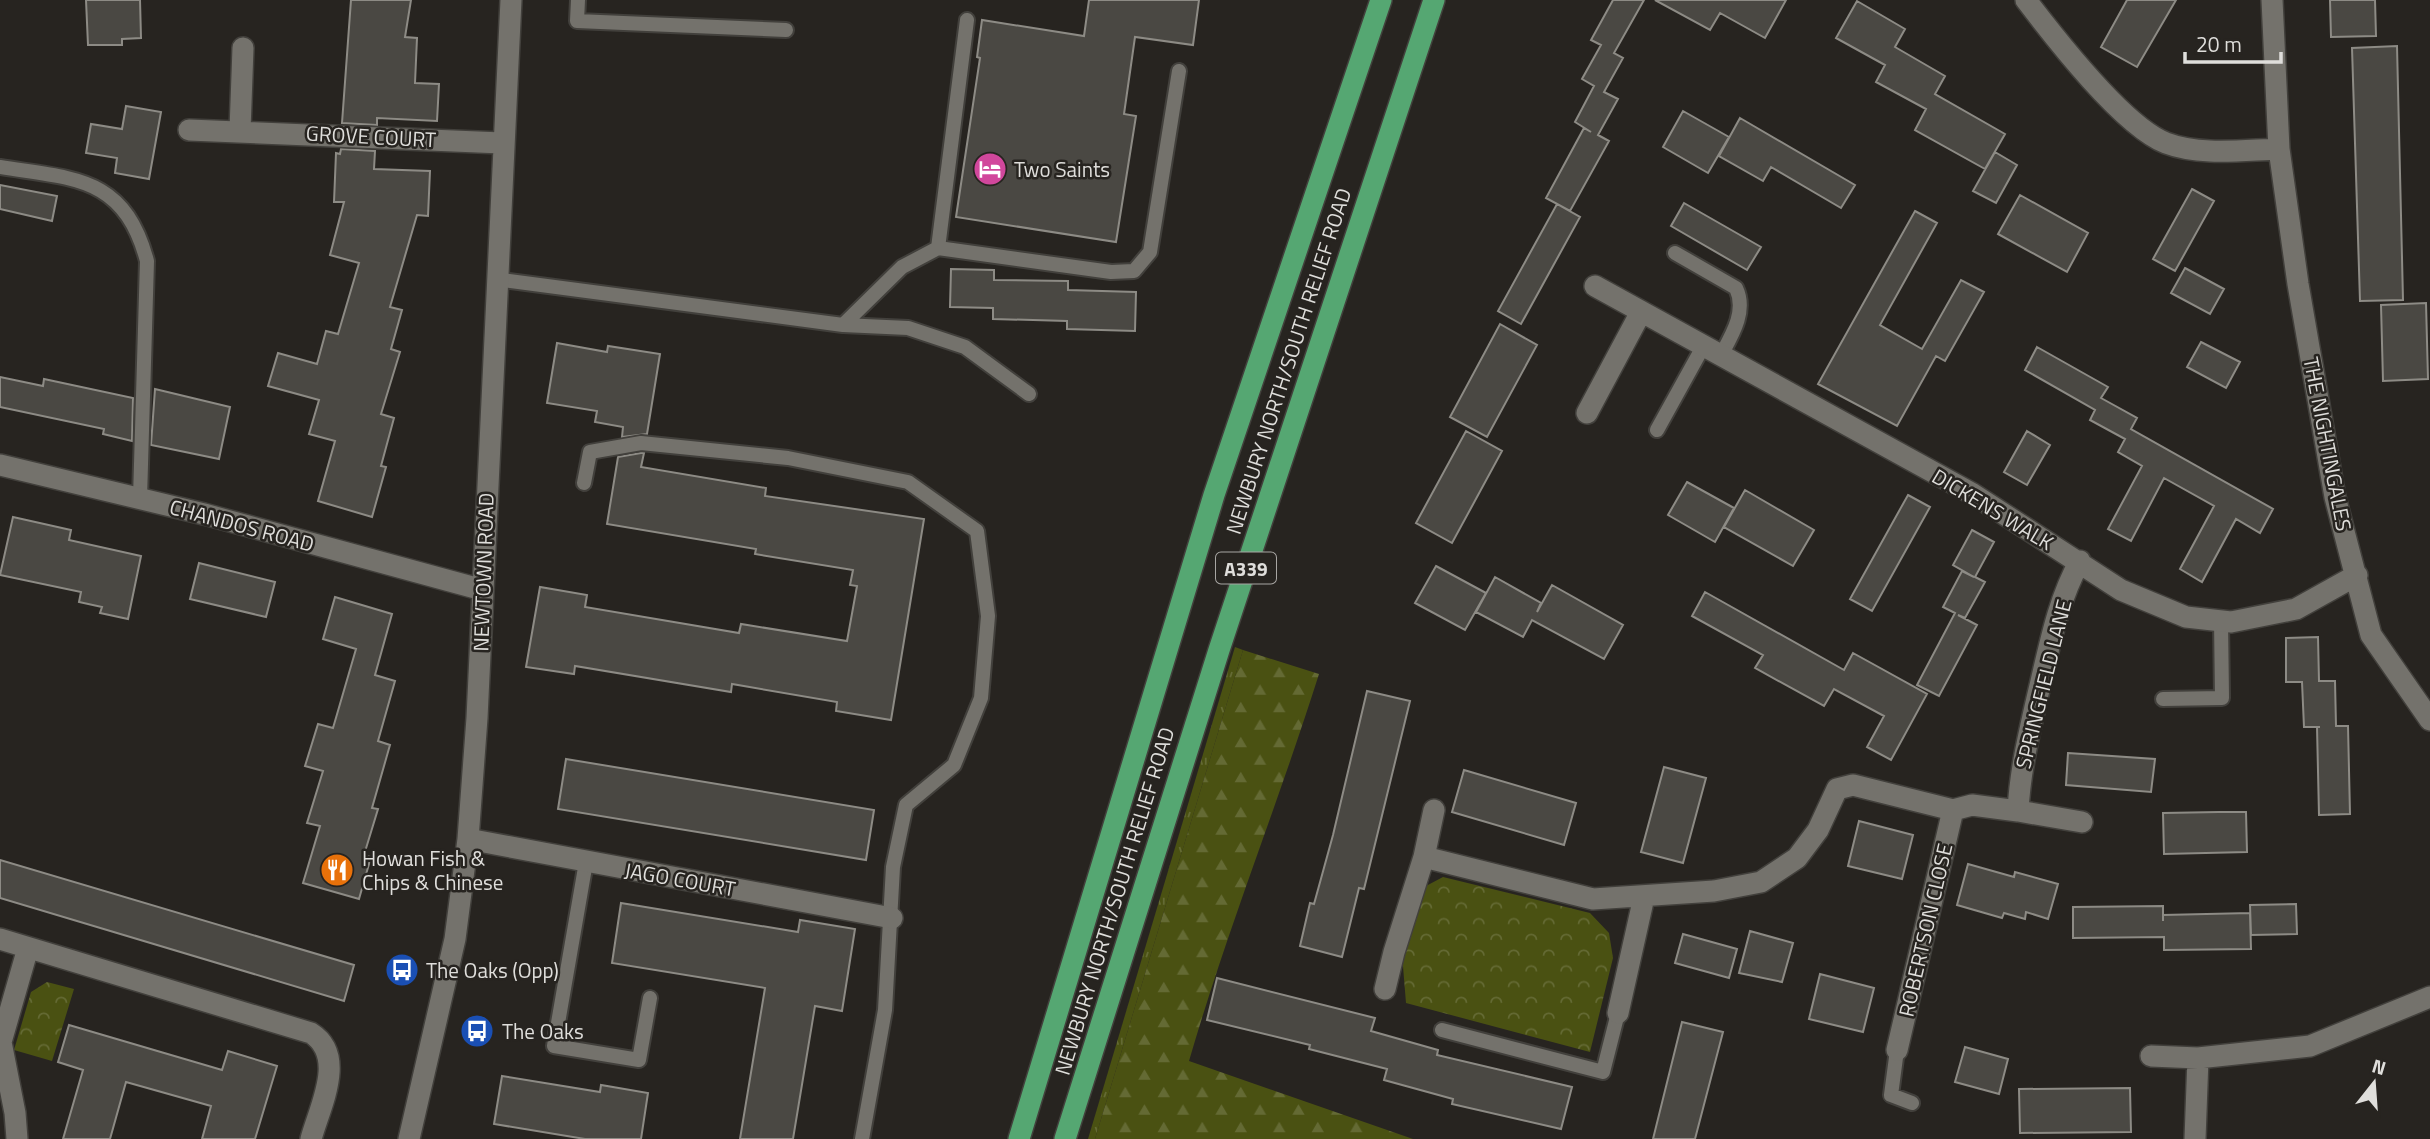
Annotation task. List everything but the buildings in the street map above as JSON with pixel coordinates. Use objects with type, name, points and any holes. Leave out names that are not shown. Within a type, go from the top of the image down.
[{"type":"highway","name":"NEWBURY NORTH/SOUTH RELIEF ROAD","points":[[1019,1139],[1214,495],[1381,0]]},
{"type":"highway","name":"NEWBURY NORTH/SOUTH RELIEF ROAD","points":[[1065,1139],[1219,650],[1434,0]]},
{"type":"street","name":"NEWTOWN ROAD","points":[[409,1139],[455,939],[468,839],[483,590],[495,279],[511,0]]},
{"type":"street","points":[[2026,0],[2051,32],[2128,116],[2165,142],[2211,151],[2279,149]]},
{"type":"street","name":"THE NIGHTINGALES","points":[[2272,0],[2279,149],[2298,284],[2331,478],[2371,635],[2430,720]]},
{"type":"street","points":[[240,130],[243,48]]},
{"type":"street","name":"GROVE COURT","points":[[189,130],[240,130],[502,143]]},
{"type":"street","name":"DICKENS WALK","points":[[1595,286],[1973,494],[2122,590],[2186,617],[2231,622],[2296,610],[2357,575]]},
{"type":"street","points":[[1587,414],[1641,312]]},
{"type":"street","name":"CHANDOS ROAD","points":[[0,465],[140,498],[483,590]]},
{"type":"street","name":"SPRINGFIELD LANE","points":[[2018,811],[2020,777],[2054,625],[2068,583],[2080,561]]},
{"type":"street","points":[[1424,857],[1592,899],[1644,897],[1714,891],[1761,882],[1797,858],[1818,830],[1837,789],[1853,785],[1952,810],[1972,805],[2082,822]]},
{"type":"street","points":[[1385,989],[1424,857],[1434,810]]},
{"type":"street","name":"ROBERTSON CLOSE","points":[[1897,1050],[1952,810]]},
{"type":"street","name":"JAGO COURT","points":[[468,839],[892,918]]},
{"type":"street","points":[[1618,1013],[1644,897]]},
{"type":"street","points":[[0,939],[289,1026],[319,1038],[327,1049],[331,1068],[311,1139]]},
{"type":"street","points":[[17,1139],[15,1112],[1,1042],[28,947]]},
{"type":"street","points":[[2151,1056],[2198,1058],[2310,1046],[2430,997]]},
{"type":"street","points":[[2195,1139],[2198,1058]]},
{"type":"lane","points":[[578,0],[577,21],[786,30]]},
{"type":"lane","points":[[938,248],[967,20]]},
{"type":"lane","points":[[843,325],[902,267],[938,248],[1111,272],[1134,271],[1150,252],[1179,71]]},
{"type":"lane","points":[[0,167],[88,184],[118,201],[142,242],[147,261],[140,498]]},
{"type":"lane","points":[[1657,430],[1712,350],[1735,329],[1740,297],[1736,288],[1675,253]]},
{"type":"lane","points":[[495,279],[843,325],[908,328],[965,347],[1029,394]]},
{"type":"lane","points":[[584,483],[590,452],[641,443],[788,458],[908,482],[978,531],[988,616],[981,698],[954,765],[906,805],[893,867],[885,1010],[862,1139]]},
{"type":"lane","points":[[2163,699],[2222,698],[2221,620]]},
{"type":"lane","points":[[586,862],[554,1046],[639,1060],[650,998]]},
{"type":"lane","points":[[1441,1030],[1603,1072],[1618,1013]]},
{"type":"lane","points":[[1897,1050],[1891,1095],[1912,1103]]},
{"type":"green space","points":[[1235,647],[1243,650],[1095,1139],[1088,1139]]},
{"type":"green space","points":[[1243,650],[1319,674],[1189,1061],[1413,1139],[1095,1139]]},
{"type":"green space","points":[[1443,877],[1590,913],[1609,933],[1613,958],[1590,1052],[1406,1003],[1402,954],[1426,886]]},
{"type":"green space","points":[[47,982],[74,989],[52,1061],[14,1050],[31,992]]},
{"type":"place","name":"Two Saints","points":[[990,169]]},
{"type":"place","name":"Howan Fish & Chips & Chinese","points":[[337,870]]},
{"type":"place","name":"The Oaks (Opp)","points":[[402,970]]},
{"type":"place","name":"The Oaks","points":[[477,1031]]}]
